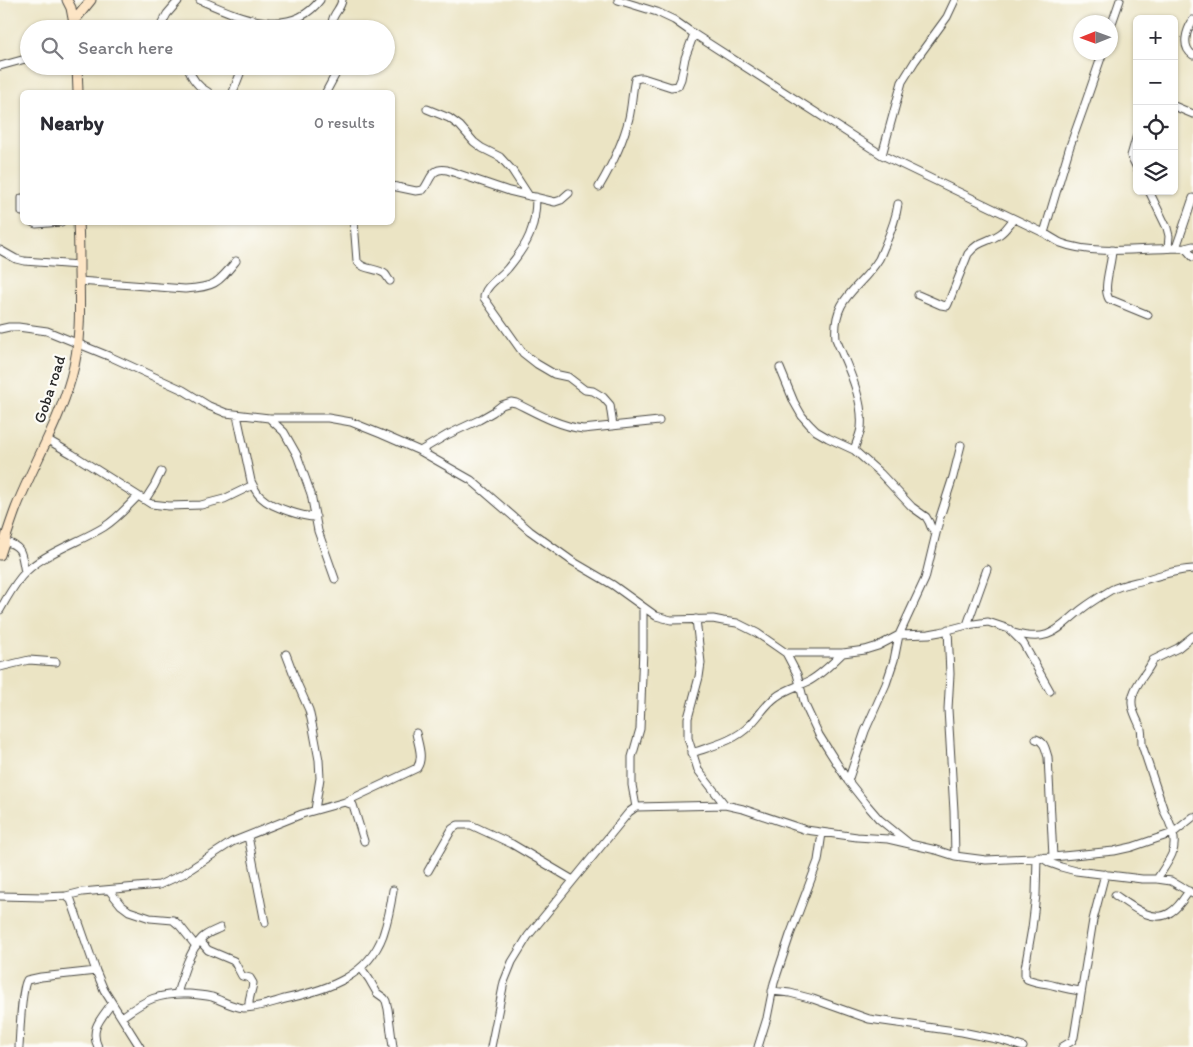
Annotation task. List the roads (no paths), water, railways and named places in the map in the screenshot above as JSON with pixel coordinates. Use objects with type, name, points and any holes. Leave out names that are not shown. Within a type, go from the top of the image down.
[{"type":"street","points":[[68,0],[73,20]]},
{"type":"street","points":[[77,20],[90,0]]},
{"type":"street","points":[[164,20],[179,0]]},
{"type":"street","points":[[200,0],[256,20]]},
{"type":"street","points":[[292,20],[297,19],[320,0]]},
{"type":"street","points":[[333,20],[342,0]]},
{"type":"street","points":[[618,0],[629,2],[674,20],[882,154],[1014,218],[1060,243],[1080,248],[1112,250],[1185,248],[1193,246]]},
{"type":"street","points":[[882,154],[902,82],[915,60],[947,17],[955,0]]},
{"type":"street","points":[[1115,15],[1120,0]]},
{"type":"street","points":[[1193,20],[1190,25],[1186,46],[1188,52],[1193,55]]},
{"type":"street","points":[[599,187],[622,144],[630,117],[635,79],[643,78],[672,87],[678,86],[685,58],[694,34]]},
{"type":"street","points":[[0,66],[20,60]]},
{"type":"street","points":[[1044,233],[1070,146],[1099,60]]},
{"type":"street","points":[[78,75],[78,90]]},
{"type":"street","points":[[190,75],[204,90]]},
{"type":"street","points":[[233,90],[239,75]]},
{"type":"street","points":[[327,90],[335,75]]},
{"type":"street","points":[[1178,108],[1193,114]]},
{"type":"street","points":[[427,110],[448,118],[460,126],[474,142],[500,157],[532,196],[534,223],[531,232],[522,250],[507,270],[486,290],[484,298],[523,353],[529,358],[554,374],[568,377],[584,390],[593,391],[608,401],[613,426]]},
{"type":"street","points":[[395,187],[416,191],[423,190],[434,172],[440,168],[509,191],[555,202],[561,200],[568,193]]},
{"type":"street","points":[[1151,195],[1167,228],[1172,248]]},
{"type":"street","points":[[1172,248],[1193,198]]},
{"type":"street","points":[[854,450],[861,429],[859,407],[857,391],[836,339],[835,330],[838,313],[842,303],[879,259],[892,229],[898,204]]},
{"type":"street","points":[[918,295],[941,306],[947,306],[972,248],[999,235],[1014,218]]},
{"type":"street","name":"Goba road","points":[[0,555],[16,508],[62,407],[71,378],[78,344],[80,309],[78,225]]},
{"type":"street","points":[[354,225],[357,262],[360,266],[384,274],[390,281]]},
{"type":"street","points":[[1185,248],[1193,257]]},
{"type":"street","points":[[0,250],[16,259],[24,261],[79,265]]},
{"type":"street","points":[[1112,250],[1106,289],[1109,299],[1148,315]]},
{"type":"street","points":[[80,281],[185,289],[199,288],[221,280],[236,262]]},
{"type":"street","points":[[0,329],[18,326],[47,332],[111,357],[183,390],[209,406],[226,413],[269,418],[328,418],[351,422],[420,451],[471,480],[530,531],[572,561],[613,585],[656,616],[671,620],[713,619],[737,623],[757,632],[786,652],[797,674],[805,705],[819,735],[848,781],[866,805],[910,844]]},
{"type":"street","points":[[780,368],[794,402],[802,416],[816,431],[854,450],[880,473],[912,507],[926,517],[936,533]]},
{"type":"street","points":[[420,451],[447,435],[479,420],[502,405],[511,402],[572,428],[582,429],[660,422]]},
{"type":"street","points":[[238,415],[251,481],[262,499],[296,514],[316,517]]},
{"type":"street","points":[[269,418],[284,432],[297,454],[311,494],[318,530],[335,580]]},
{"type":"street","points":[[48,440],[151,504],[158,506],[201,506],[224,499],[253,485]]},
{"type":"street","points":[[848,781],[865,731],[886,684],[894,660],[899,635],[925,578],[961,445]]},
{"type":"street","points":[[145,500],[161,472]]},
{"type":"street","points":[[0,610],[25,572],[41,560],[104,527],[138,496]]},
{"type":"street","points":[[4,541],[19,547],[25,572]]},
{"type":"street","points":[[1013,633],[1037,636],[1054,632],[1082,608],[1113,589],[1178,570],[1193,568]]},
{"type":"street","points":[[967,624],[987,569]]},
{"type":"street","points":[[636,807],[632,785],[632,757],[640,729],[643,607]]},
{"type":"street","points":[[696,619],[701,663],[700,677],[688,718],[688,738],[698,770],[725,805]]},
{"type":"street","points":[[786,652],[843,654],[878,646],[899,635],[929,634],[967,624],[988,622],[1009,629],[1023,643],[1050,691]]},
{"type":"street","points":[[948,629],[950,674],[948,709],[954,802],[955,856]]},
{"type":"street","points":[[1157,879],[1172,854],[1174,844],[1173,833],[1142,746],[1142,736],[1132,699],[1139,680],[1153,660],[1178,648],[1193,636]]},
{"type":"street","points":[[286,654],[308,710],[319,760],[320,778],[315,810]]},
{"type":"street","points":[[692,753],[727,742],[737,736],[749,727],[775,697],[799,684],[807,682],[843,654]]},
{"type":"street","points":[[0,667],[29,660],[56,662]]},
{"type":"street","points":[[0,896],[66,896],[82,892],[159,885],[183,874],[232,842],[315,810],[345,802],[417,768],[421,763],[416,733]]},
{"type":"street","points":[[1036,739],[1045,744],[1048,757],[1053,857]]},
{"type":"street","points":[[345,802],[353,806],[364,842]]},
{"type":"street","points":[[491,1047],[504,982],[512,962],[528,936],[629,812],[636,807],[725,805],[806,830],[888,839],[955,856],[986,860],[1053,857],[1132,848],[1173,833],[1193,818]]},
{"type":"street","points":[[428,871],[452,830],[458,825],[471,825],[512,844],[573,880]]},
{"type":"street","points":[[758,1047],[767,1018],[774,983],[818,861],[822,833]]},
{"type":"street","points":[[248,836],[265,923]]},
{"type":"street","points":[[1039,857],[1061,868],[1088,873],[1157,879],[1171,882],[1191,892],[1173,911],[1159,916],[1141,913],[1115,895]]},
{"type":"street","points":[[1039,857],[1025,975],[1027,980],[1081,992]]},
{"type":"street","points":[[1062,1047],[1072,1041],[1074,1037],[1093,920],[1105,874]]},
{"type":"street","points":[[110,890],[121,905],[129,911],[150,918],[173,920],[198,944],[234,961],[242,976],[250,978],[253,983],[249,1007]]},
{"type":"street","points":[[122,1017],[138,1005],[160,995],[206,996],[232,1006],[249,1007],[313,993],[353,975],[373,954],[382,936],[393,890]]},
{"type":"street","points":[[66,896],[76,912],[83,936],[104,990],[140,1047]]},
{"type":"street","points":[[177,994],[185,968],[198,944],[208,934],[220,928]]},
{"type":"street","points":[[361,968],[370,979],[376,993],[386,1001],[393,1047]]},
{"type":"street","points":[[19,1047],[25,984],[27,980],[96,971]]},
{"type":"street","points":[[772,991],[813,999],[869,1019],[962,1032],[1001,1040],[1023,1047]]},
{"type":"street","points":[[98,1047],[94,1040],[96,1027],[112,1003]]}]
